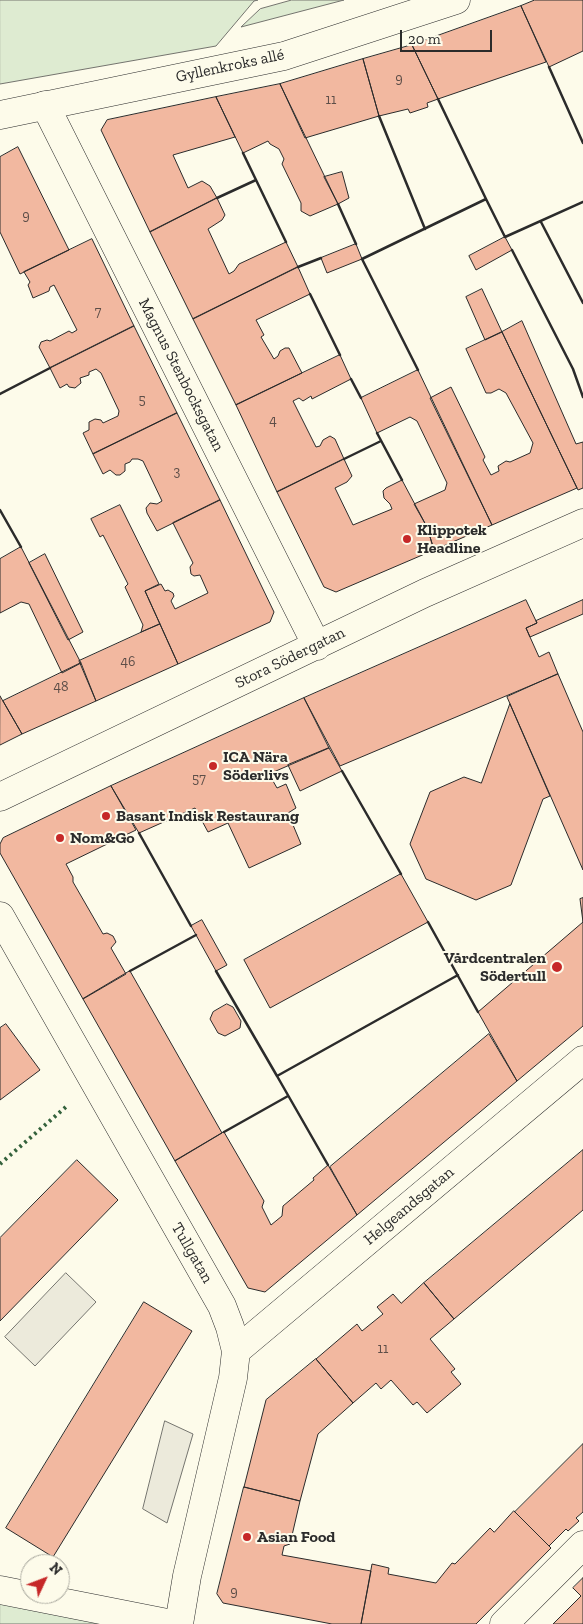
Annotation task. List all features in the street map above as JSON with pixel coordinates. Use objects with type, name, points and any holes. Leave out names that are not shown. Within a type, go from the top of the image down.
[{"type":"street","name":"Gyllenkroks allé","points":[[0,115],[284,56],[456,0]]},
{"type":"street","name":"Magnus Stenbocksgatan","points":[[45,105],[317,646]]},
{"type":"street","name":"Stora Södergatan","points":[[0,797],[425,593],[583,523]]},
{"type":"street","name":"Tullgatan","points":[[0,916],[222,1306],[236,1351],[233,1378],[193,1547],[179,1624]]},
{"type":"street","name":"Helgeandsgatan","points":[[236,1351],[583,1060]]},
{"type":"street","points":[[504,1624],[583,1545]]},
{"type":"street","points":[[0,1590],[172,1624]]},
{"type":"green space","points":[[0,0],[258,0],[254,1],[216,46],[0,84]]},
{"type":"green space","points":[[292,0],[344,0],[241,27],[260,9]]},
{"type":"green space","points":[[0,1590],[20,1594],[20,1604],[70,1604],[172,1624],[0,1624]]},
{"type":"shaded area","points":[[66,1273],[96,1302],[35,1366],[5,1337]]},
{"type":"shaded area","points":[[165,1421],[193,1434],[167,1523],[143,1509]]},
{"type":"building","points":[[535,0],[583,0],[583,51],[549,67],[521,6]]},
{"type":"building","points":[[521,6],[546,62],[438,99],[412,45]]},
{"type":"building","points":[[412,45],[438,99],[427,103],[428,107],[410,113],[408,109],[379,116],[363,59]]},
{"type":"building","points":[[363,59],[379,116],[305,138],[280,84]]},
{"type":"building","points":[[280,84],[338,204],[310,216],[301,211],[301,203],[282,164],[284,159],[279,149],[268,141],[243,153],[216,97]]},
{"type":"building","points":[[216,97],[235,137],[173,155],[188,188],[202,181],[210,186],[217,198],[150,232],[101,130],[107,120]]},
{"type":"building","points":[[18,147],[69,250],[20,274],[0,232],[0,157]]},
{"type":"building","points":[[342,172],[349,198],[338,204],[324,177]]},
{"type":"building","points":[[217,198],[225,215],[222,220],[208,229],[229,274],[239,264],[286,242],[298,267],[193,319],[150,232]]},
{"type":"building","points":[[505,237],[512,250],[476,270],[469,256]]},
{"type":"building","points":[[92,239],[134,326],[50,368],[39,347],[41,342],[50,341],[69,331],[72,333],[77,330],[54,285],[50,287],[49,291],[33,298],[28,285],[30,282],[24,272]]},
{"type":"building","points":[[356,244],[362,259],[327,273],[321,258]]},
{"type":"building","points":[[298,267],[310,294],[256,320],[264,335],[261,337],[274,359],[280,351],[289,348],[302,373],[236,405],[193,319]]},
{"type":"building","points":[[482,289],[502,332],[485,340],[466,297]]},
{"type":"building","points":[[522,321],[576,444],[583,442],[583,488],[578,490],[502,332]]},
{"type":"building","points":[[134,326],[177,413],[93,454],[83,433],[89,430],[89,422],[95,419],[101,420],[103,423],[118,416],[119,411],[101,373],[96,369],[89,372],[89,375],[80,378],[81,383],[75,388],[69,387],[67,384],[60,388],[50,368]]},
{"type":"building","points":[[502,332],[577,488],[492,525],[430,398],[451,387],[485,457],[483,460],[491,475],[499,471],[498,466],[506,461],[510,462],[530,453],[533,443],[506,393],[499,389],[486,393],[466,349]]},
{"type":"building","points":[[340,355],[351,379],[312,399],[311,396],[303,401],[299,398],[293,401],[316,447],[320,446],[323,440],[330,436],[335,439],[344,459],[277,492],[236,405]]},
{"type":"building","points":[[418,370],[492,525],[434,550],[427,527],[414,504],[445,490],[447,483],[417,421],[410,417],[377,433],[361,398]]},
{"type":"building","points":[[177,413],[220,500],[157,531],[146,508],[150,503],[157,504],[162,501],[143,461],[132,459],[125,464],[125,471],[120,475],[116,475],[110,470],[103,474],[93,454]]},
{"type":"building","points":[[344,459],[352,476],[347,482],[335,488],[353,525],[392,509],[384,498],[383,491],[402,480],[427,527],[434,550],[336,592],[324,587],[277,492]]},
{"type":"building","points":[[220,500],[274,612],[270,622],[178,664],[145,591],[161,584],[165,591],[168,590],[173,593],[174,596],[171,601],[175,609],[208,593],[200,575],[194,576],[191,574],[190,567],[193,563],[173,523]]},
{"type":"building","points":[[120,505],[159,584],[145,591],[160,624],[141,632],[143,625],[125,587],[128,584],[103,535],[100,537],[91,519]]},
{"type":"building","points":[[21,547],[81,663],[62,673],[29,604],[21,602],[0,613],[0,559]]},
{"type":"building","points":[[45,554],[83,632],[68,640],[29,563]]},
{"type":"building","points":[[526,600],[537,623],[526,628],[539,657],[549,652],[558,674],[340,766],[304,698]]},
{"type":"building","points":[[583,600],[583,614],[530,637],[526,628],[537,623],[536,621]]},
{"type":"building","points":[[160,624],[178,664],[96,701],[79,661]]},
{"type":"building","points":[[81,663],[96,701],[22,734],[3,701]]},
{"type":"building","points":[[558,674],[583,732],[583,870],[507,697]]},
{"type":"building","points":[[0,696],[22,734],[0,745]]},
{"type":"building","points":[[304,698],[329,748],[269,774],[277,788],[286,784],[296,808],[288,813],[301,844],[249,868],[228,823],[208,832],[195,808],[139,833],[111,786]]},
{"type":"building","points":[[510,704],[550,796],[543,799],[511,885],[476,900],[426,879],[410,844],[430,792],[464,777],[481,783]]},
{"type":"building","points":[[329,748],[342,771],[300,791],[288,765]]},
{"type":"building","points":[[111,786],[136,830],[66,864],[73,877],[73,882],[103,934],[107,933],[113,936],[116,942],[111,948],[126,974],[83,999],[0,853],[0,844],[3,838]]},
{"type":"building","points":[[401,874],[428,922],[270,1008],[244,960]]},
{"type":"building","points":[[583,898],[583,922],[580,899]]},
{"type":"building","points":[[202,920],[227,965],[216,971],[191,926]]},
{"type":"building","name":"Vårdcentralen Södertull","points":[[583,922],[583,1026],[517,1081],[478,1012]]},
{"type":"building","points":[[130,971],[222,1133],[175,1161],[83,999]]},
{"type":"building","points":[[227,1004],[233,1007],[241,1021],[240,1028],[225,1036],[218,1033],[210,1019],[213,1012]]},
{"type":"building","points":[[6,1024],[40,1070],[0,1100],[0,1028]]},
{"type":"building","points":[[489,1034],[517,1081],[357,1215],[330,1167]]},
{"type":"building","points":[[224,1132],[264,1201],[262,1207],[271,1225],[282,1216],[283,1206],[314,1180],[313,1178],[328,1165],[357,1215],[265,1292],[248,1288],[175,1161]]},
{"type":"building","points":[[583,1150],[583,1210],[454,1319],[424,1283]]},
{"type":"building","points":[[77,1160],[118,1200],[0,1321],[0,1238]]},
{"type":"building","points":[[424,1283],[454,1319],[430,1339],[455,1369],[451,1372],[461,1384],[427,1413],[417,1402],[413,1405],[391,1380],[381,1389],[376,1383],[353,1403],[316,1359],[357,1324],[362,1331],[383,1314],[377,1307],[393,1294],[401,1303]]},
{"type":"building","points":[[144,1302],[192,1331],[55,1554],[48,1554],[6,1528]]},
{"type":"building","points":[[316,1359],[353,1403],[318,1434],[300,1501],[244,1487],[266,1400]]},
{"type":"building","points":[[583,1444],[583,1512],[576,1518],[579,1521],[568,1531],[566,1529],[549,1546],[515,1512]]},
{"type":"building","points":[[244,1487],[300,1501],[290,1544],[284,1546],[282,1555],[371,1571],[361,1624],[332,1624],[223,1603],[217,1594]]},
{"type":"building","points":[[514,1511],[551,1548],[476,1624],[361,1624],[372,1564],[389,1568],[388,1574],[436,1583],[452,1563],[455,1564],[490,1528],[494,1532]]},
{"type":"building","points":[[583,1578],[583,1624],[553,1624],[581,1596],[573,1588]]},
{"type":"hedge","points":[[0,1164],[67,1106]]},
{"type":"wall","points":[[549,67],[583,143]]},
{"type":"wall","points":[[438,99],[486,199]]},
{"type":"wall","points":[[379,116],[425,229]]},
{"type":"wall","points":[[243,153],[286,242]]},
{"type":"wall","points":[[217,198],[256,180]]},
{"type":"wall","points":[[418,370],[362,259],[486,199],[505,237],[583,202]]},
{"type":"wall","points":[[338,204],[356,244]]},
{"type":"wall","points":[[541,222],[583,303]]},
{"type":"wall","points":[[512,250],[573,369],[583,397]]},
{"type":"wall","points":[[298,267],[321,258]]},
{"type":"wall","points":[[310,294],[340,355]]},
{"type":"wall","points":[[0,394],[50,368]]},
{"type":"wall","points":[[351,379],[361,398]]},
{"type":"wall","points":[[377,433],[402,480]]},
{"type":"wall","points":[[344,459],[381,441]]},
{"type":"wall","points":[[0,510],[21,547]]},
{"type":"wall","points":[[342,771],[401,874]]},
{"type":"wall","points":[[139,833],[191,926]]},
{"type":"wall","points":[[428,922],[478,1012]]},
{"type":"wall","points":[[130,971],[196,935]]},
{"type":"wall","points":[[216,971],[277,1076],[458,975]]},
{"type":"wall","points":[[277,1076],[328,1165]]},
{"type":"wall","points":[[224,1132],[288,1096]]},
{"type":"place","name":"Klippotek Headline","points":[[407,539]]},
{"type":"place","name":"ICA Nära Söderlivs","points":[[213,766]]},
{"type":"place","name":"Basant Indisk Restaurang","points":[[106,816]]},
{"type":"place","name":"Nom&Go","points":[[60,838]]},
{"type":"place","name":"Vårdcentralen Södertull","points":[[557,967]]},
{"type":"place","name":"Asian Food","points":[[247,1537]]}]
